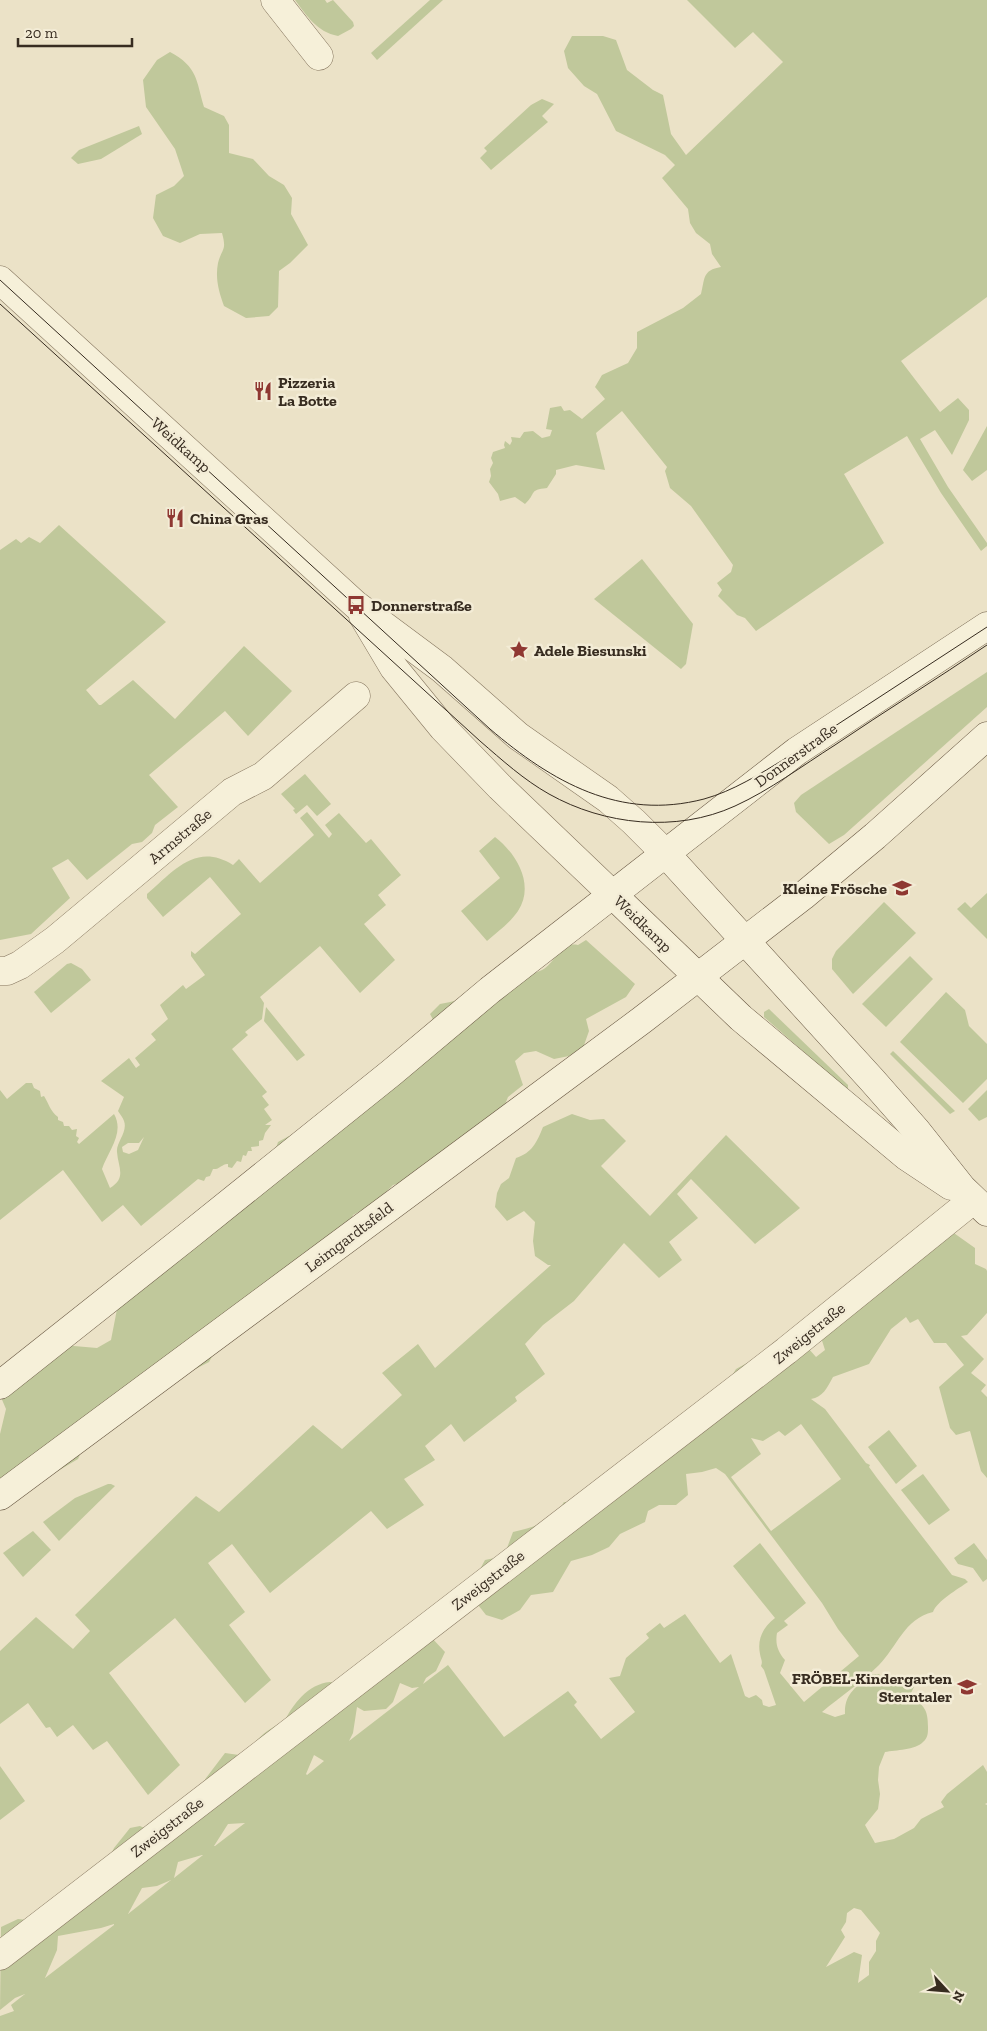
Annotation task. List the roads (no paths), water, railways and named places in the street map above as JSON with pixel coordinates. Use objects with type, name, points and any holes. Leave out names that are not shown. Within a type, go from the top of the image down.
[{"type":"street","points":[[275,0],[319,56]]},
{"type":"street","name":"Weidkamp","points":[[2,280],[356,605],[442,669],[518,736],[608,799],[634,822],[666,854],[872,1080],[980,1206]]},
{"type":"street","name":"Weidkamp","points":[[356,605],[394,668],[442,728],[500,787],[697,977],[741,1018],[886,1140],[980,1206]]},
{"type":"street","name":"Donnerstraße","points":[[613,895],[797,751],[987,626]]},
{"type":"street","name":"Armstraße","points":[[0,971],[7,971],[20,965],[55,940],[232,792],[263,776],[356,696]]},
{"type":"street","points":[[697,977],[868,843],[987,736]]},
{"type":"street","points":[[0,1384],[196,1230],[490,990],[613,895]]},
{"type":"street","name":"Leimgardtsfeld","points":[[0,1496],[697,977]]},
{"type":"street","name":"Zweigstraße","points":[[0,1956],[786,1351],[980,1206]]},
{"type":"tram line","points":[[0,280],[490,729],[538,765],[563,780],[589,792],[616,800],[644,805],[673,804],[704,799],[725,791],[786,758],[987,627]]},
{"type":"tram line","points":[[0,304],[480,741],[522,776],[549,794],[570,805],[593,813],[616,819],[640,822],[665,822],[689,820],[712,815],[735,806],[761,793],[987,645]]},
{"type":"place","name":"Pizzeria La Botte","points":[[263,391]]},
{"type":"place","name":"China Gras","points":[[175,518]]},
{"type":"place","name":"Donnerstraße","points":[[356,605]]},
{"type":"place","name":"Adele Biesunski","points":[[519,650]]},
{"type":"place","name":"Kleine Frösche","points":[[902,888]]},
{"type":"place","name":"FRÖBEL-Kindergarten Sterntaler","points":[[967,1687]]}]
